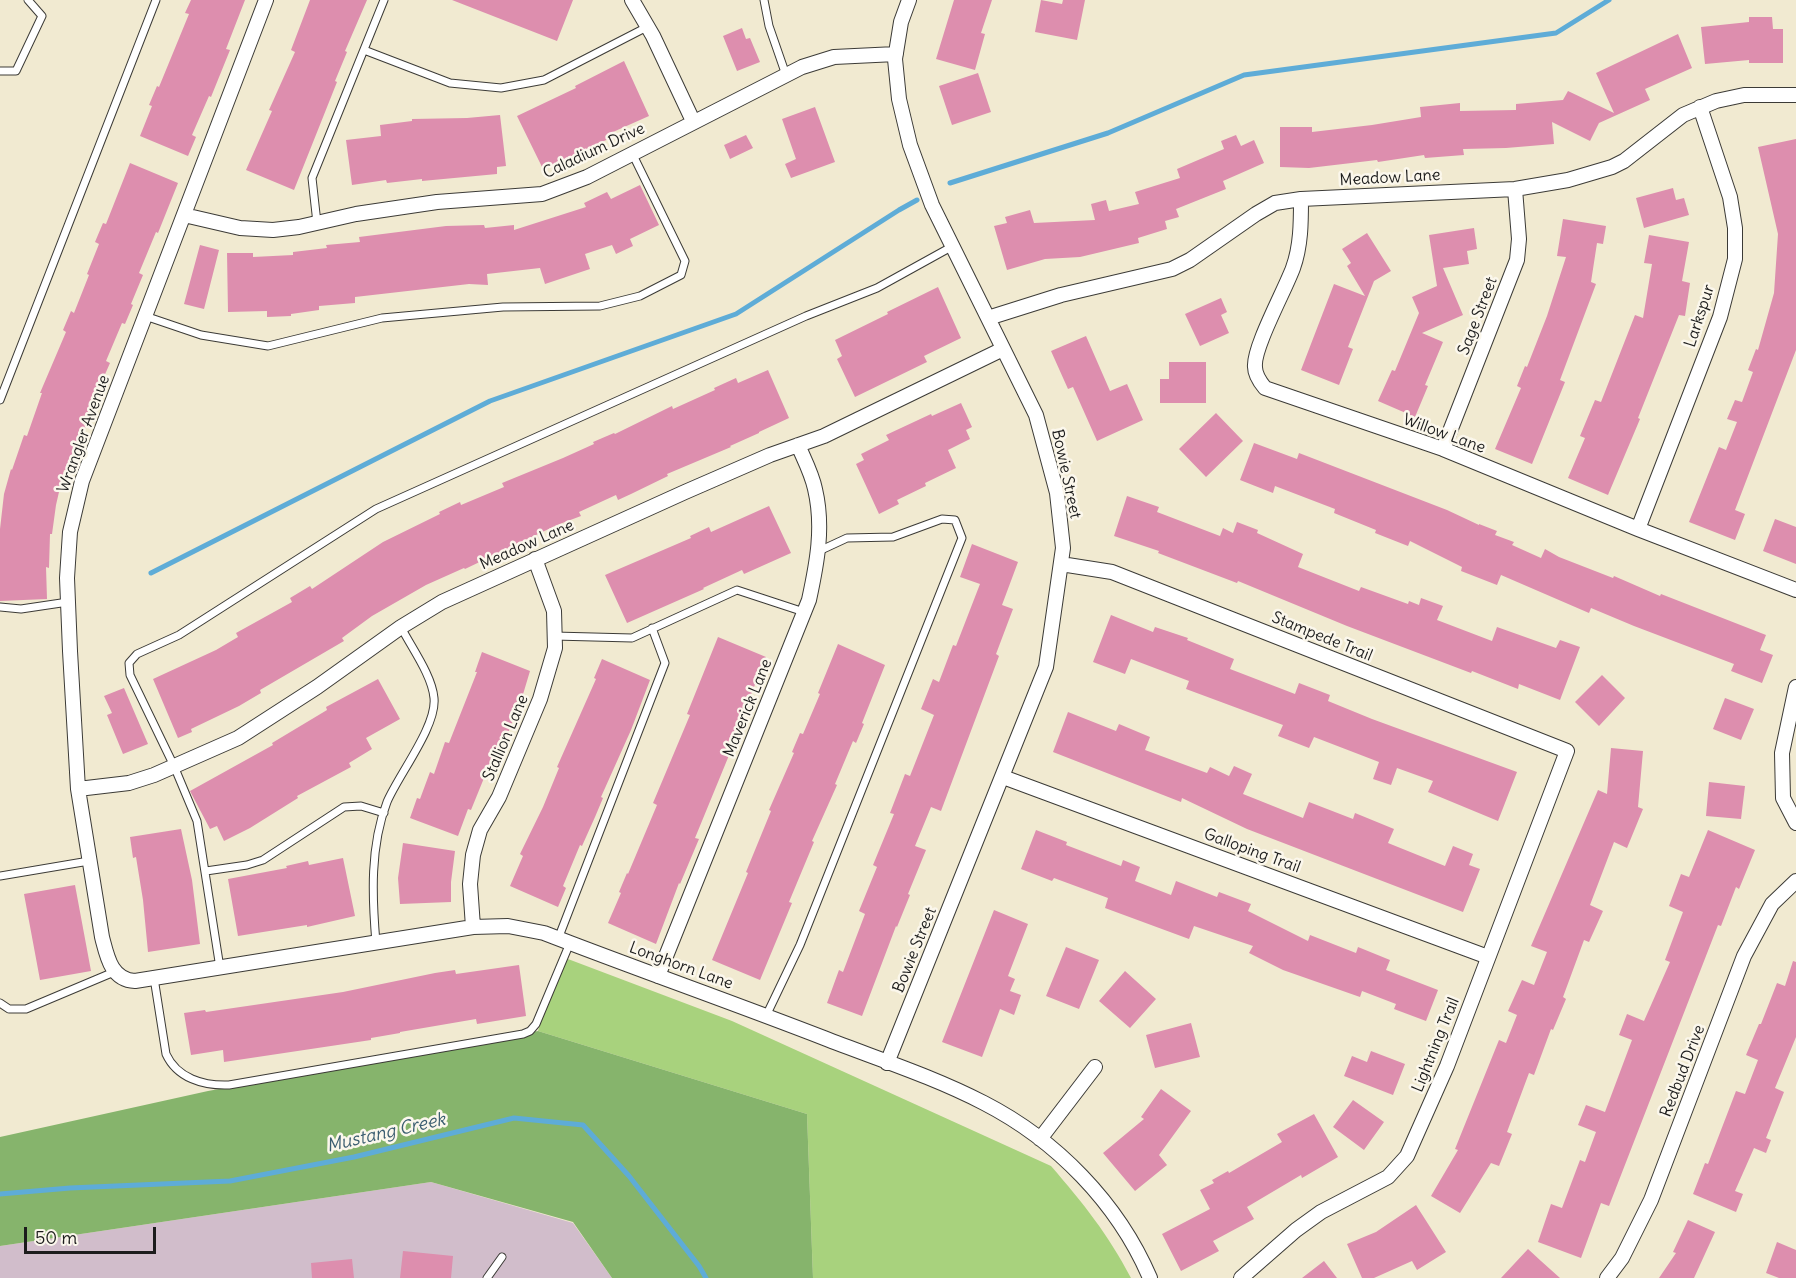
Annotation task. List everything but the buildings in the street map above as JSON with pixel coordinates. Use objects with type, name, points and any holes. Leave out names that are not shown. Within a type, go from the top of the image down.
[{"type":"street","name":"Wrangler Avenue","points":[[114,972],[102,937],[78,789],[67,578],[70,532],[82,481],[266,0]]},
{"type":"street","points":[[632,0],[693,122]]},
{"type":"street","name":"Bowie Street","points":[[887,1063],[1004,777],[1046,667],[1063,548],[1057,493],[1036,415],[952,246],[933,205],[910,145],[899,99],[895,58],[901,22],[909,0]]},
{"type":"street","name":"Caladium Drive","points":[[184,215],[240,228],[273,230],[356,214],[437,202],[542,194],[587,177],[802,67],[834,57],[896,54]]},
{"type":"street","name":"Meadow Lane","points":[[988,318],[1061,295],[1172,269],[1190,260],[1256,214],[1275,204],[1301,199],[1515,189],[1568,180],[1612,167],[1683,115],[1716,101],[1744,94],[1796,95]]},
{"type":"street","name":"Larkspur","points":[[1638,529],[1720,317],[1734,259],[1735,228],[1730,197],[1701,107]]},
{"type":"street","name":"Sage Street","points":[[1443,449],[1517,260],[1519,239],[1515,189]]},
{"type":"street","name":"Willow Lane","points":[[1301,199],[1300,236],[1293,266],[1258,349],[1255,367],[1259,381],[1265,388],[1443,449],[1638,529],[1796,590]]},
{"type":"street","name":"Meadow Lane","points":[[78,789],[129,783],[238,738],[317,687],[401,627],[442,602],[685,492],[824,435],[1003,349]]},
{"type":"street","name":"Maverick Lane","points":[[658,976],[809,600],[819,551],[820,518],[815,487],[798,445]]},
{"type":"street","name":"Stallion Lane","points":[[473,927],[470,884],[473,855],[480,830],[499,797],[540,699],[555,648],[554,611],[535,560]]},
{"type":"street","name":"Stampede Trail","points":[[1061,564],[1112,572],[1567,751]]},
{"type":"street","points":[[1796,687],[1782,753],[1783,798],[1796,823]]},
{"type":"street","name":"Lightning Trail","points":[[1241,1278],[1296,1230],[1321,1212],[1388,1177],[1407,1156],[1447,1066],[1567,751]]},
{"type":"street","name":"Galloping Trail","points":[[1004,777],[1488,957]]},
{"type":"street","name":"Redbud Drive","points":[[1607,1278],[1622,1258],[1651,1200],[1744,956],[1772,904],[1796,881]]},
{"type":"street","name":"Longhorn Lane","points":[[114,972],[128,981],[473,927],[508,926],[532,930],[887,1063],[968,1095],[1002,1113],[1040,1139],[1067,1162],[1101,1198],[1137,1251],[1150,1278]]},
{"type":"street","points":[[1040,1139],[1095,1067]]},
{"type":"lane","points":[[0,71],[16,71],[42,16],[28,0]]},
{"type":"lane","points":[[0,400],[156,0]]},
{"type":"lane","points":[[317,223],[312,178],[384,0]]},
{"type":"lane","points":[[764,0],[768,26],[786,75]]},
{"type":"lane","points":[[364,50],[450,82],[501,88],[544,80],[647,27]]},
{"type":"lane","points":[[145,316],[201,335],[268,346],[382,318],[503,307],[600,306],[640,296],[681,275],[685,261],[632,153]]},
{"type":"lane","points":[[220,968],[197,821],[174,766],[130,675],[129,663],[137,654],[179,635],[376,509],[806,316],[877,288],[952,246]]},
{"type":"lane","points":[[766,1016],[801,945],[962,538],[955,520],[942,519],[893,537],[847,538],[819,551]]},
{"type":"lane","points":[[554,636],[632,638],[737,590],[804,612]]},
{"type":"lane","points":[[0,607],[21,609],[68,602]]},
{"type":"lane","points":[[376,943],[373,903],[374,860],[384,813],[396,783],[429,721],[435,699],[429,679],[401,627]]},
{"type":"lane","points":[[154,978],[166,1054],[170,1062],[186,1076],[205,1084],[229,1085],[530,1031],[536,1024],[665,663],[652,628]]},
{"type":"lane","points":[[206,871],[256,863],[344,807],[361,806],[384,813]]},
{"type":"lane","points":[[0,876],[89,861]]},
{"type":"lane","points":[[0,1003],[9,1009],[26,1009],[114,972]]},
{"type":"lane","points":[[487,1278],[502,1257]]},
{"type":"shaded area","points":[[431,1182],[573,1223],[612,1278],[0,1278],[0,1246]]},
{"type":"green space","points":[[560,956],[732,1021],[1051,1166],[1094,1219],[1131,1278],[813,1278],[807,1114],[538,1031]]},
{"type":"green space","points":[[538,1031],[807,1114],[813,1278],[612,1278],[573,1222],[431,1182],[0,1246],[0,1137],[208,1091]]},
{"type":"waterway","points":[[950,183],[1108,133],[1244,75],[1556,33],[1609,0]]},
{"type":"waterway","points":[[151,573],[490,401],[736,314],[917,200]]},
{"type":"waterway","name":"Mustang Creek","points":[[0,1194],[70,1188],[230,1181],[354,1157],[514,1118],[583,1125],[629,1176],[706,1278]]}]
